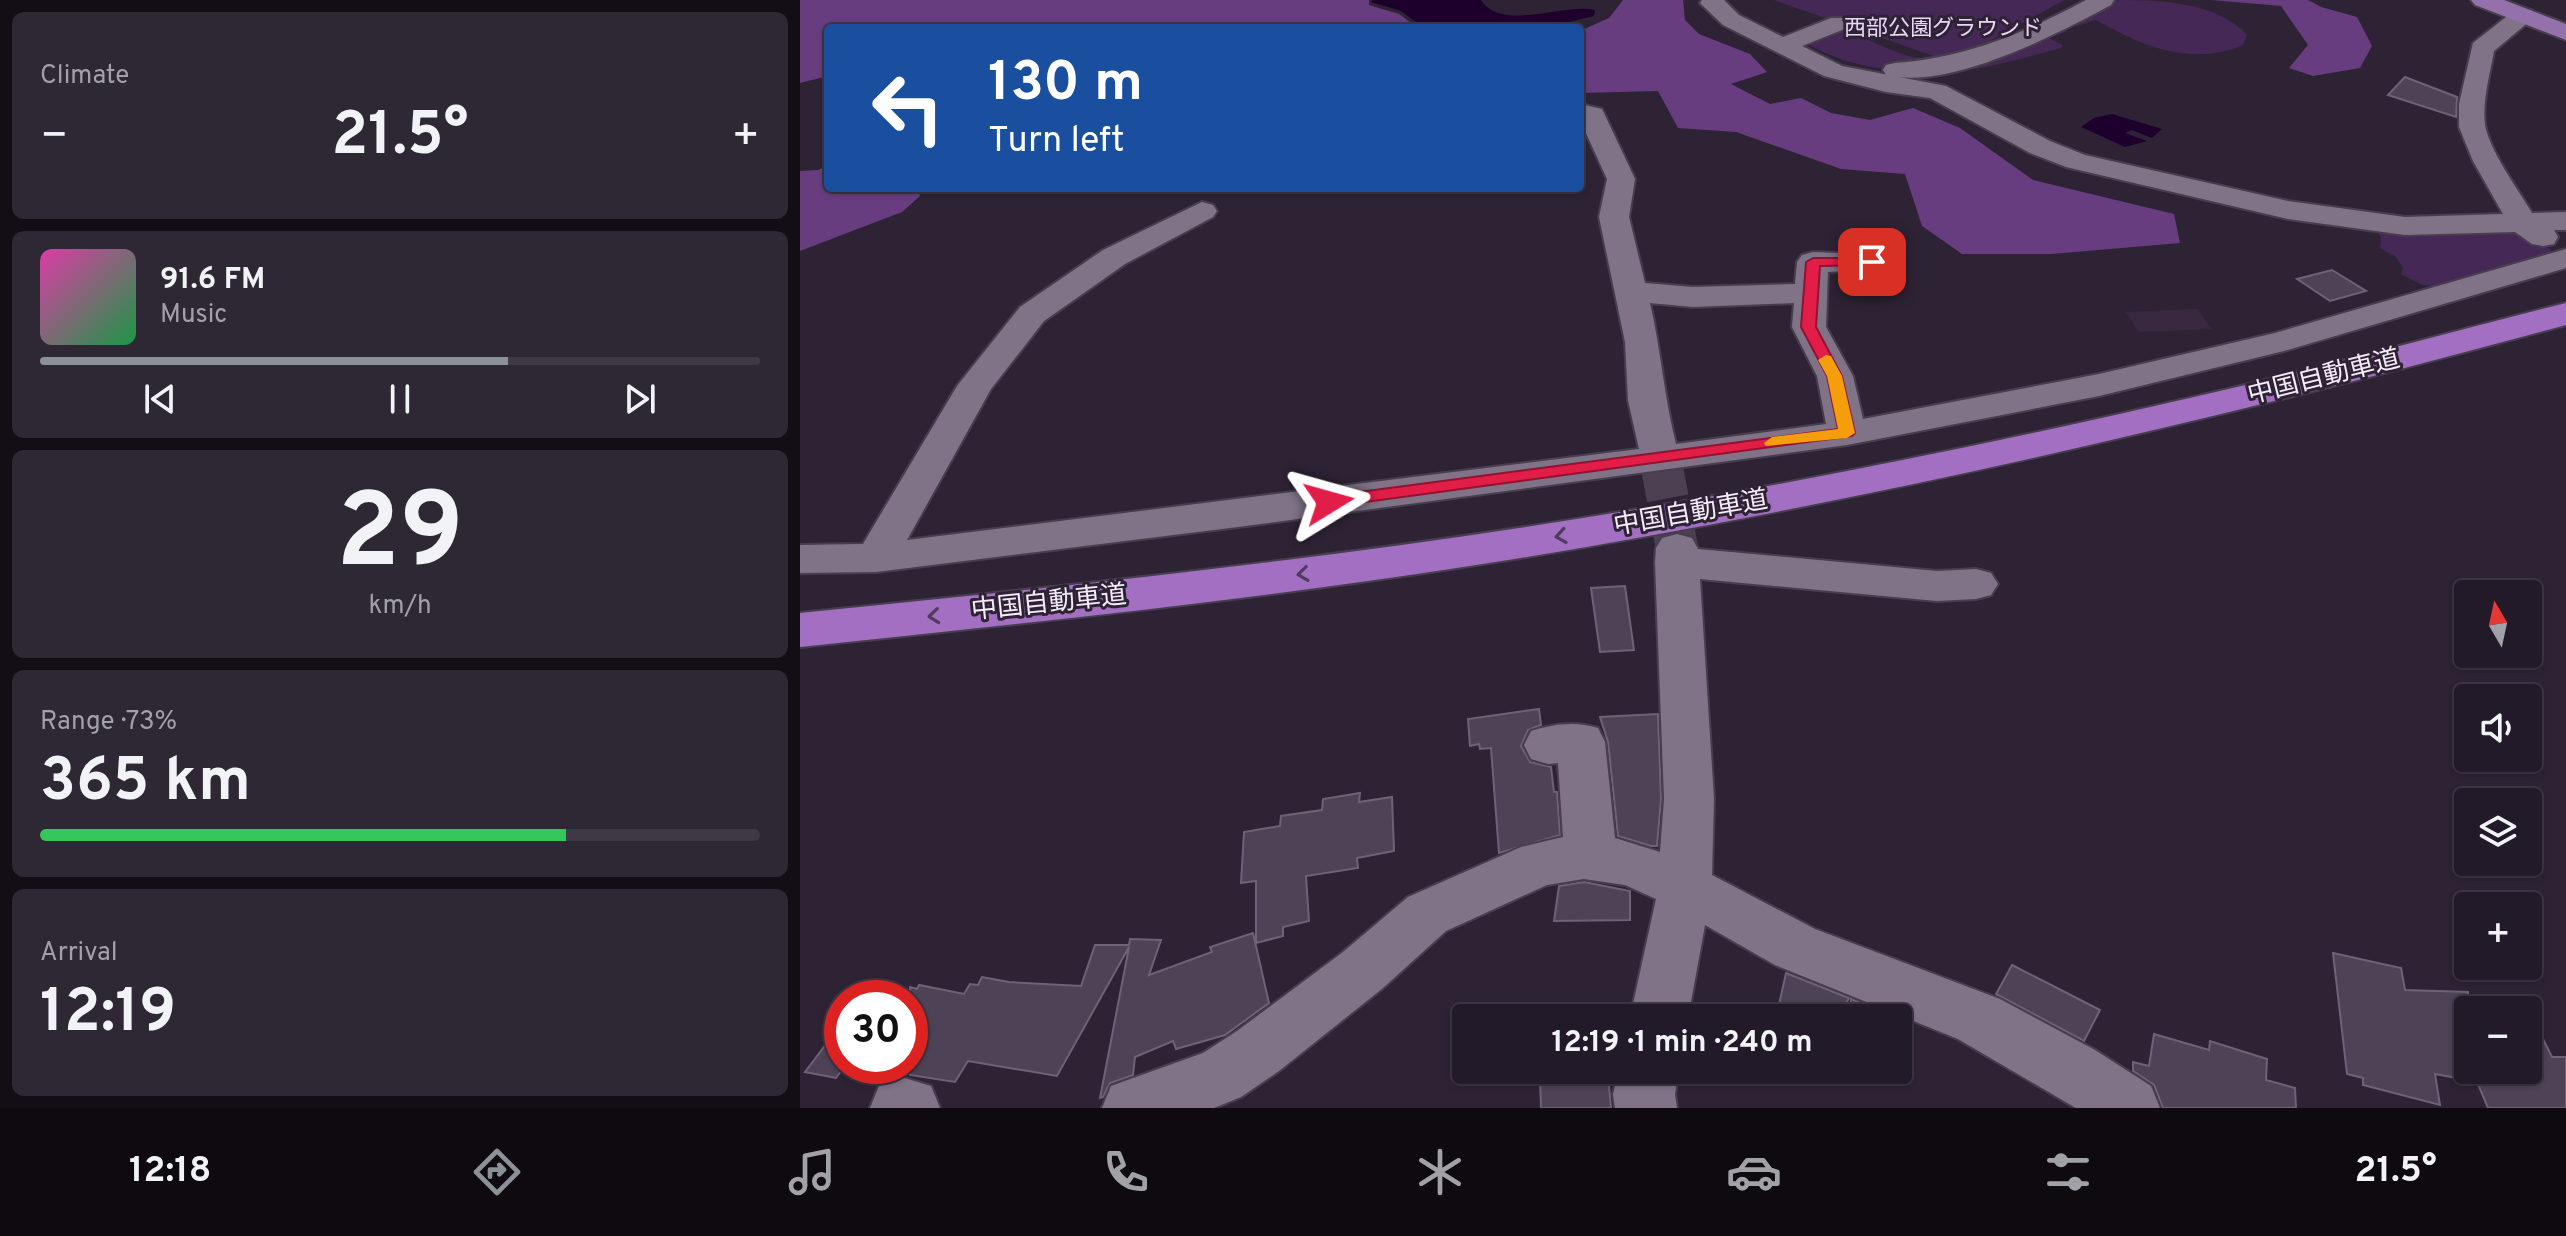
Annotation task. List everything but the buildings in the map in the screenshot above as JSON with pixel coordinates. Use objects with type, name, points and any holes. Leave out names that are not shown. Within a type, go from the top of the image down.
[{"type":"highway","name":"中国自動車道","points":[[800,599],[1079,571],[1346,539],[1828,463],[2036,421],[2226,377],[2566,289]]},
{"type":"highway","name":"中国自動車道","points":[[800,630],[1338,570],[1833,489],[2251,397],[2566,314]]},
{"type":"main road","points":[[2483,0],[2566,33]]},
{"type":"street","points":[[1713,0],[1711,3],[1731,20],[1833,61],[1910,77],[1973,74],[2057,51]]},
{"type":"street","points":[[1861,69],[1935,69],[1950,66],[2004,49],[2049,30],[2103,0]]},
{"type":"street","points":[[2523,15],[2482,48],[2472,104],[2472,127],[2487,161],[2523,223],[2566,256]]},
{"type":"street","points":[[1789,43],[1839,23]]},
{"type":"street","points":[[1789,43],[1833,71],[1886,84],[1937,91],[2040,147],[2076,161],[2288,210],[2405,226],[2566,221]]},
{"type":"street","points":[[1584,113],[1593,115],[1621,179],[1614,217],[1642,342],[1646,400],[1660,457]]},
{"type":"street","points":[[876,558],[975,386],[1032,314],[1114,257],[1202,211]]},
{"type":"street","points":[[800,559],[876,558],[1238,514],[1847,433],[2099,385],[2284,341],[2566,256]]},
{"type":"street","points":[[1847,433],[1835,376],[1809,327],[1813,262],[1872,262]]},
{"type":"street","points":[[1630,292],[1693,297],[1811,293]]},
{"type":"street","points":[[1662,1004],[1685,887],[1689,799],[1676,555],[1937,586],[1976,584]]},
{"type":"street","points":[[1548,745],[1581,742],[1591,857]]},
{"type":"street","points":[[1133,1108],[1220,1076],[1245,1060],[1363,970],[1427,914],[1540,863],[1591,857],[1631,863],[1685,887],[1795,947],[1979,1019],[2074,1071],[2129,1108]]},
{"type":"street","points":[[1646,1084],[1646,1108]]},
{"type":"street","points":[[901,1108],[909,1108]]},
{"type":"shaded area","points":[[800,0],[1369,0],[1369,5],[1399,14],[1413,24],[824,24],[824,77],[800,83]]},
{"type":"shaded area","points":[[1481,0],[1491,10],[1518,16],[1595,10],[1594,16],[1565,24],[1419,24],[1401,11],[1371,2]]},
{"type":"shaded area","points":[[1623,0],[1683,0],[1685,20],[1699,34],[1750,54],[1767,72],[1731,84],[1770,104],[1801,98],[1831,113],[1870,120],[1913,108],[1960,128],[2033,180],[2174,214],[2180,243],[2051,254],[1962,254],[1922,226],[1905,174],[1841,169],[1736,132],[1678,128],[1658,91],[1584,93],[1584,29],[1609,18]]},
{"type":"shaded area","points":[[2211,0],[2308,0],[2357,17],[2372,46],[2360,68],[2313,76],[2289,68],[2308,45],[2281,6]]},
{"type":"shaded area","points":[[2112,114],[2162,129],[2152,138],[2132,130],[2125,133],[2147,141],[2125,147],[2081,127],[2094,118]]},
{"type":"shaded area","points":[[824,167],[824,192],[919,192],[920,196],[902,212],[800,251],[800,171]]},
{"type":"shaded area","points":[[2197,309],[2211,329],[2139,332],[2126,312]]},
{"type":"green space","name":"西部公園グラウンド","points":[[1774,0],[2065,0],[1955,58],[1925,67],[1893,69],[1848,61],[1805,43],[1842,27],[1908,56],[1945,60]]},
{"type":"green space","points":[[2110,0],[2183,4],[2218,15],[2234,23],[2247,35],[2243,45],[2224,51],[2186,54],[2149,45],[2096,20],[2077,26],[2066,23]]},
{"type":"green space","points":[[2060,29],[2068,31],[2049,38],[2063,45],[2061,48],[2014,61],[1952,72],[1881,72],[1920,71]]},
{"type":"green space","points":[[2378,232],[2440,236],[2516,232],[2551,250],[2551,255],[2437,286],[2422,285],[2401,274],[2403,268],[2396,257],[2380,248]]},
{"type":"tunnel","points":[[1660,457],[1677,548]]},
{"type":"slow traffic","points":[[1772,443],[1847,433],[1835,376],[1826,360]]},
{"type":"route","points":[[1329,502],[1847,433],[1835,376],[1809,327],[1813,262],[1872,262]]}]
